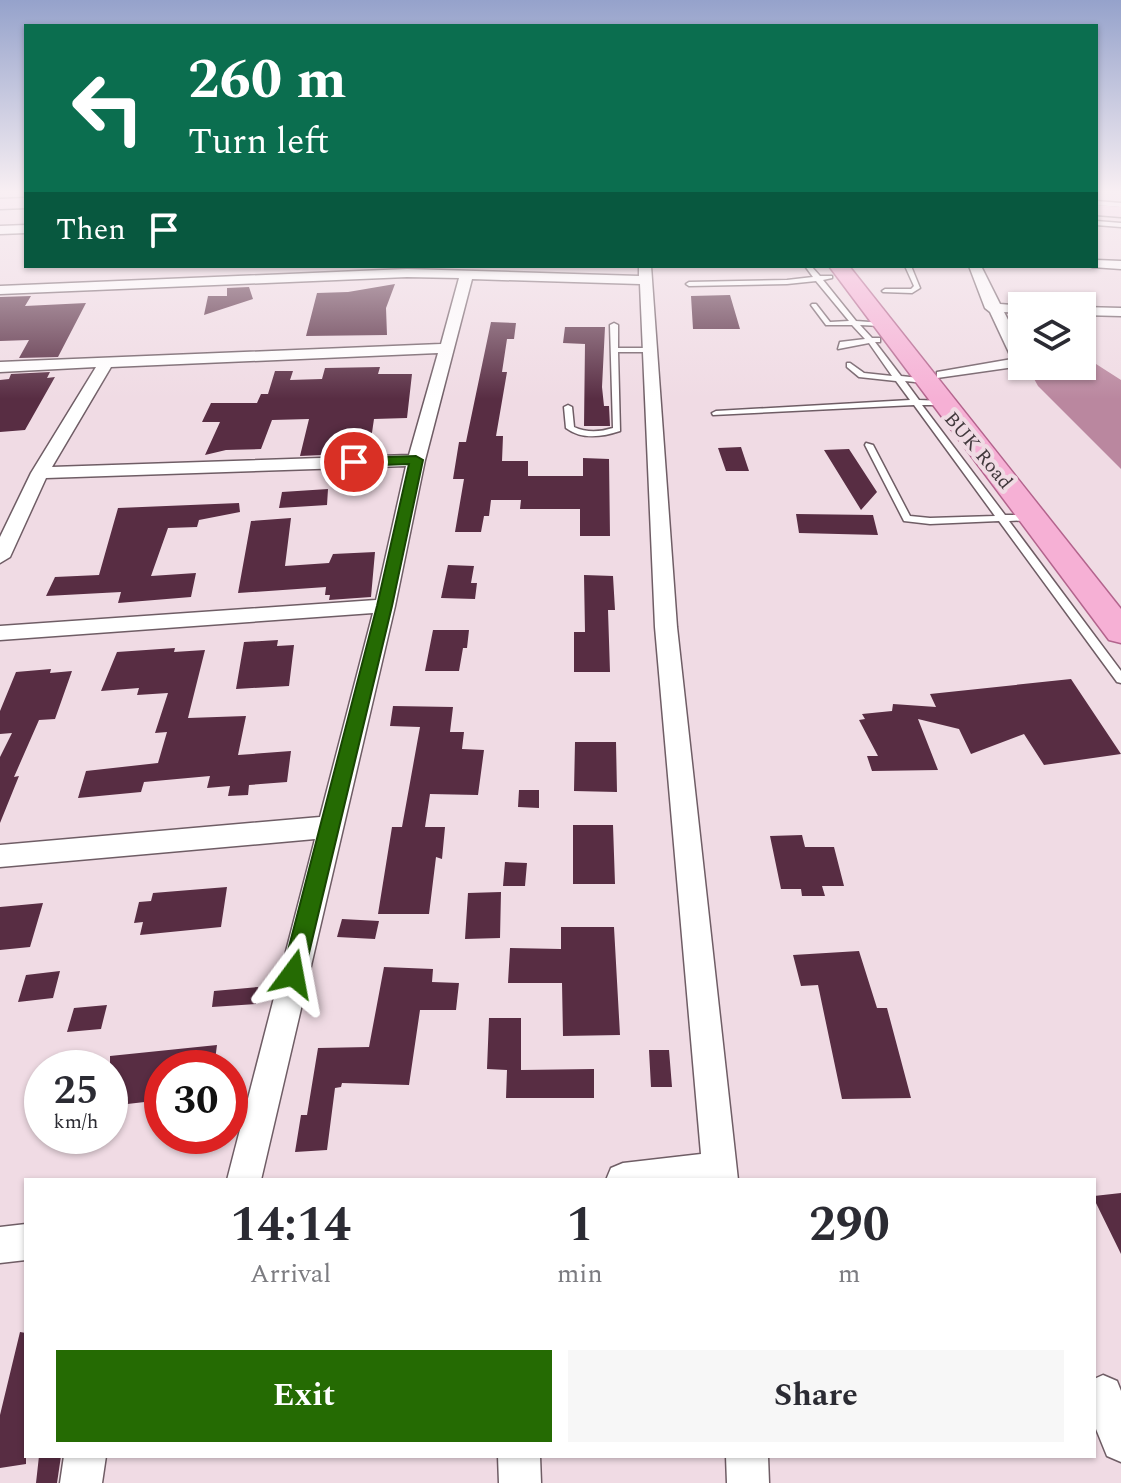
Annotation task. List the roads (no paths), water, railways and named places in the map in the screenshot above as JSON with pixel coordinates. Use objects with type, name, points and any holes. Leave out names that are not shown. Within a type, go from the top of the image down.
[{"type":"main road","name":"BUK Road","points":[[847,275],[878,329],[1035,517],[1121,632]]},
{"type":"main road","points":[[847,275],[878,329]]},
{"type":"main road","name":"BUK Road","points":[[930,390],[1121,592]]},
{"type":"street","points":[[1098,264],[1121,265]]},
{"type":"street","points":[[930,390],[1019,361],[1012,340],[992,308],[976,268]]},
{"type":"street","points":[[0,290],[407,273],[646,273],[666,627],[721,1175],[662,1178]]},
{"type":"street","points":[[244,1178],[328,827],[385,606],[416,460],[467,274]]},
{"type":"street","points":[[992,308],[1008,309]]},
{"type":"street","points":[[1096,311],[1121,312]]},
{"type":"street","points":[[0,367],[449,348]]},
{"type":"street","points":[[0,557],[40,473],[107,361]]},
{"type":"street","points":[[40,473],[416,460]]},
{"type":"street","points":[[0,633],[385,606]]},
{"type":"street","points":[[0,856],[328,827]]},
{"type":"street","points":[[0,1245],[24,1242]]},
{"type":"street","points":[[1106,1395],[1121,1442]]},
{"type":"street","points":[[81,1483],[85,1458]]},
{"type":"street","points":[[519,1458],[520,1483]]},
{"type":"street","points":[[747,1458],[748,1483]]},
{"type":"lane","points":[[817,268],[912,291],[918,287],[909,268]]},
{"type":"lane","points":[[689,284],[847,275]]},
{"type":"lane","points":[[814,305],[828,324],[878,329]]},
{"type":"lane","points":[[568,407],[570,428],[577,433],[605,434],[617,429],[614,325]]},
{"type":"lane","points":[[841,347],[878,329]]},
{"type":"lane","points":[[878,329],[897,379]]},
{"type":"lane","points":[[615,350],[650,350]]},
{"type":"lane","points":[[850,365],[862,375],[897,379],[930,390],[1003,518],[1121,679]]},
{"type":"lane","points":[[897,379],[930,390]]},
{"type":"lane","points":[[716,413],[930,390]]},
{"type":"lane","points":[[869,445],[907,519],[1035,517]]}]
